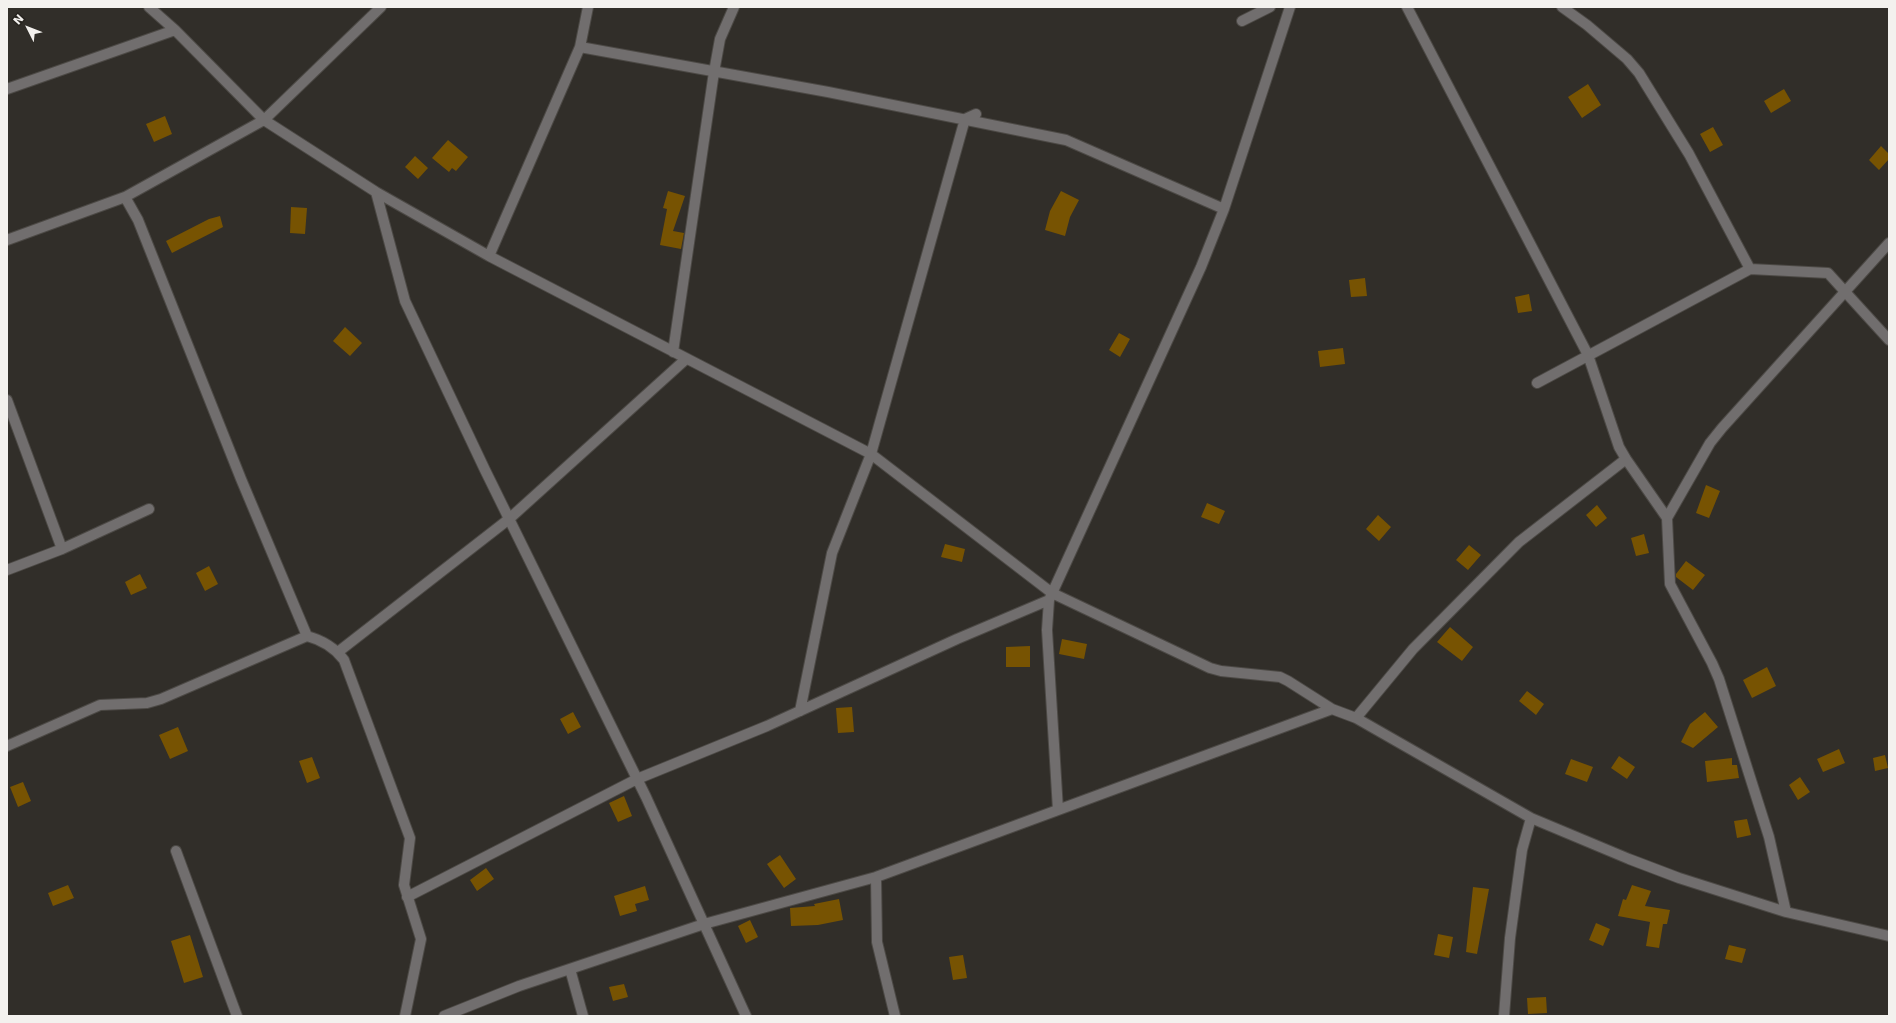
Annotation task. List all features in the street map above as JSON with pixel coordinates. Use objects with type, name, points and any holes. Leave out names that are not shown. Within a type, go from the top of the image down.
[{"type":"street","points":[[149,7],[175,30],[264,120],[376,192],[489,256],[871,454],[1050,597],[1210,668],[1221,671],[1280,677],[1288,680],[1332,709],[1356,718],[1531,818],[1679,878],[1786,912],[1889,936]]},
{"type":"street","points":[[7,240],[125,197],[264,120],[381,7]]},
{"type":"street","points":[[489,256],[580,47],[588,7]]},
{"type":"street","points":[[673,352],[714,72],[720,39],[734,7]]},
{"type":"street","points":[[1242,21],[1270,7]]},
{"type":"street","points":[[1058,810],[1047,630],[1050,597],[1202,267],[1224,209],[1290,7]]},
{"type":"street","points":[[1407,7],[1588,355],[1619,447],[1667,518],[1670,584],[1719,679],[1769,838],[1786,912]]},
{"type":"street","points":[[1562,7],[1587,25],[1627,59],[1639,74],[1689,154],[1750,269]]},
{"type":"street","points":[[7,89],[175,30]]},
{"type":"street","points":[[580,47],[828,92],[1066,140],[1224,209]]},
{"type":"street","points":[[800,711],[832,553],[871,454],[965,119],[976,114]]},
{"type":"street","points":[[376,192],[405,301],[509,519],[637,779],[746,1016]]},
{"type":"street","points":[[125,197],[138,220],[241,479],[307,636]]},
{"type":"street","points":[[1667,518],[1710,443],[1722,428],[1889,243]]},
{"type":"street","points":[[1537,383],[1750,269],[1823,272],[1833,276],[1889,340]]},
{"type":"street","points":[[338,652],[509,519],[686,359]]},
{"type":"street","points":[[7,400],[10,415],[62,549]]},
{"type":"street","points":[[1356,718],[1413,648],[1514,547],[1626,459]]},
{"type":"street","points":[[7,570],[62,549],[149,509]]},
{"type":"street","points":[[407,897],[637,779],[767,726],[1050,597]]},
{"type":"street","points":[[7,746],[100,706],[147,703],[161,699],[307,636],[314,638],[338,652],[344,660],[410,838],[404,885],[420,939],[405,1016]]},
{"type":"street","points":[[444,1016],[519,986],[704,924],[876,877],[1332,709]]},
{"type":"street","points":[[1504,1016],[1510,938],[1522,850],[1531,818]]},
{"type":"street","points":[[176,851],[237,1016]]},
{"type":"street","points":[[876,877],[877,942],[895,1016]]},
{"type":"street","points":[[570,969],[582,1016]]},
{"type":"building","points":[[1588,84],[1601,105],[1582,118],[1568,97]]},
{"type":"building","points":[[1784,89],[1791,101],[1771,113],[1764,101]]},
{"type":"building","points":[[165,116],[172,134],[154,142],[146,124]]},
{"type":"building","points":[[1713,127],[1723,145],[1710,152],[1700,134]]},
{"type":"building","points":[[448,140],[468,157],[456,171],[452,168],[449,172],[432,158]]},
{"type":"building","points":[[1881,146],[1889,154],[1889,159],[1879,170],[1869,160]]},
{"type":"building","points":[[415,156],[428,168],[418,179],[405,167]]},
{"type":"building","points":[[668,191],[685,196],[673,231],[684,233],[681,249],[660,245],[667,209],[663,208]]},
{"type":"building","points":[[1061,191],[1079,200],[1070,217],[1065,236],[1045,230],[1050,211]]},
{"type":"building","points":[[291,207],[307,208],[305,234],[290,233]]},
{"type":"building","points":[[220,216],[223,227],[172,253],[166,241],[209,219]]},
{"type":"building","points":[[1365,278],[1367,296],[1351,297],[1349,280]]},
{"type":"building","points":[[1529,294],[1532,311],[1518,313],[1515,297]]},
{"type":"building","points":[[345,327],[362,343],[350,356],[333,341]]},
{"type":"building","points":[[1119,333],[1130,339],[1120,357],[1109,350]]},
{"type":"building","points":[[1343,348],[1345,364],[1320,367],[1318,351]]},
{"type":"building","points":[[1706,485],[1720,491],[1709,518],[1696,513]]},
{"type":"building","points":[[1207,503],[1225,511],[1219,524],[1201,517]]},
{"type":"building","points":[[1597,505],[1607,518],[1596,527],[1586,515]]},
{"type":"building","points":[[1378,515],[1391,527],[1379,541],[1366,529]]},
{"type":"building","points":[[1644,534],[1649,553],[1636,556],[1631,538]]},
{"type":"building","points":[[945,544],[965,549],[962,562],[941,557]]},
{"type":"building","points":[[1469,545],[1481,555],[1468,570],[1456,560]]},
{"type":"building","points":[[1686,561],[1705,575],[1693,590],[1676,577],[1676,574]]},
{"type":"building","points":[[209,566],[218,584],[205,591],[196,573]]},
{"type":"building","points":[[140,574],[147,588],[131,595],[125,582]]},
{"type":"building","points":[[1450,627],[1473,647],[1462,661],[1437,642]]},
{"type":"building","points":[[1062,639],[1087,644],[1084,659],[1059,654]]},
{"type":"building","points":[[1030,646],[1030,667],[1006,667],[1006,647]]},
{"type":"building","points":[[1767,667],[1776,686],[1752,698],[1743,680]]},
{"type":"building","points":[[1527,691],[1544,704],[1536,715],[1519,701]]},
{"type":"building","points":[[852,707],[854,732],[838,733],[836,708]]},
{"type":"building","points":[[573,712],[581,727],[568,734],[560,719]]},
{"type":"building","points":[[1705,712],[1718,727],[1693,748],[1681,742],[1690,724]]},
{"type":"building","points":[[178,727],[188,751],[170,759],[159,735]]},
{"type":"building","points":[[1839,749],[1845,763],[1823,772],[1817,759]]},
{"type":"building","points":[[1885,755],[1888,768],[1875,771],[1873,758]]},
{"type":"building","points":[[1619,756],[1635,767],[1627,779],[1611,768]]},
{"type":"building","points":[[312,757],[320,778],[307,783],[299,761]]},
{"type":"building","points":[[1732,758],[1732,765],[1737,765],[1739,778],[1707,782],[1705,761]]},
{"type":"building","points":[[1571,759],[1593,767],[1587,782],[1565,774]]},
{"type":"building","points":[[1800,777],[1810,792],[1798,800],[1789,785]]},
{"type":"building","points":[[23,782],[31,801],[18,807],[10,787]]},
{"type":"building","points":[[624,796],[632,816],[618,822],[609,803]]},
{"type":"building","points":[[1747,819],[1751,835],[1737,838],[1734,821]]},
{"type":"building","points":[[780,855],[796,879],[784,888],[767,864]]},
{"type":"building","points":[[486,868],[494,879],[477,891],[470,880]]},
{"type":"building","points":[[68,885],[74,898],[53,906],[48,893]]},
{"type":"building","points":[[1632,885],[1651,891],[1645,906],[1670,910],[1667,924],[1663,924],[1659,948],[1646,946],[1650,922],[1618,916],[1623,899],[1626,900]]},
{"type":"building","points":[[645,886],[649,900],[635,904],[637,911],[620,916],[614,896]]},
{"type":"building","points":[[1473,887],[1489,889],[1477,954],[1466,952]]},
{"type":"building","points":[[839,899],[843,920],[818,925],[791,926],[790,908],[815,906],[814,904]]},
{"type":"building","points":[[750,920],[758,937],[746,943],[738,926]]},
{"type":"building","points":[[1596,923],[1610,929],[1603,946],[1589,940]]},
{"type":"building","points":[[1438,934],[1453,937],[1449,958],[1434,955]]},
{"type":"building","points":[[190,935],[203,977],[184,983],[171,941]]},
{"type":"building","points":[[1729,945],[1746,949],[1742,963],[1725,959]]},
{"type":"building","points":[[963,955],[967,978],[953,980],[949,957]]},
{"type":"building","points":[[624,984],[628,997],[613,1001],[609,987]]},
{"type":"building","points":[[1546,997],[1547,1013],[1528,1014],[1527,998]]}]
